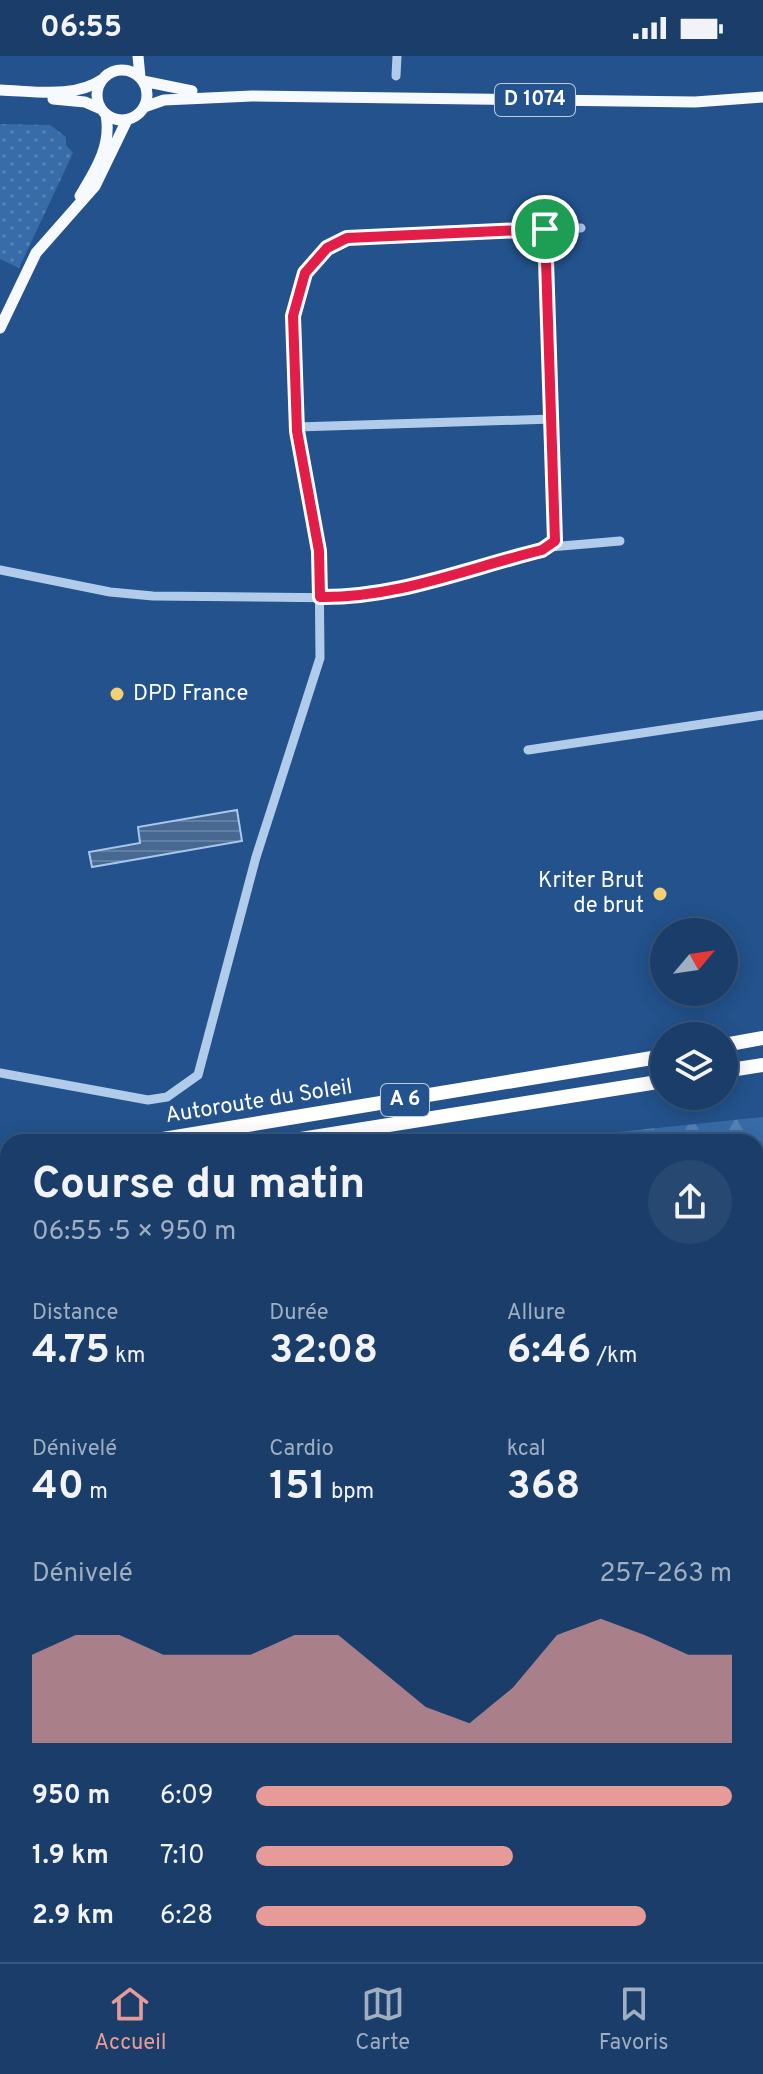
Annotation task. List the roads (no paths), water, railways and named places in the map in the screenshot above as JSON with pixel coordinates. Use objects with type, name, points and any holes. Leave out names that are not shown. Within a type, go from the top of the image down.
[{"type":"highway","points":[[738,1042],[763,1038]]},
{"type":"highway","name":"Autoroute du Soleil","points":[[193,1134],[650,1058]]},
{"type":"highway","points":[[738,1069],[763,1065]]},
{"type":"highway","name":"Autoroute du Soleil","points":[[332,1134],[650,1083]]},
{"type":"main road","points":[[0,93],[89,88],[118,71],[127,56]]},
{"type":"main road","points":[[0,328],[36,253],[73,207],[95,186],[127,120],[144,107],[147,90],[138,56]]},
{"type":"main road","points":[[118,71],[142,79]]},
{"type":"main road","points":[[73,207],[103,151],[108,129],[98,90],[104,78]]},
{"type":"main road","name":"D 1074","points":[[142,79],[174,90],[252,96]]},
{"type":"main road","points":[[0,93],[74,100],[127,120]]},
{"type":"main road","name":"D 1074","points":[[144,107],[164,100],[252,96],[681,102],[763,97]]},
{"type":"street","points":[[396,76],[397,56]]},
{"type":"street","points":[[0,1073],[148,1100],[167,1097],[198,1075],[256,857],[320,658],[319,551],[297,427],[293,316],[305,273],[327,248],[347,238],[377,234],[581,228]]},
{"type":"street","points":[[545,229],[556,533],[550,547]]},
{"type":"street","points":[[297,427],[552,419]]},
{"type":"street","points":[[0,570],[110,592],[153,596],[349,598],[421,585],[550,547],[620,541]]},
{"type":"street","points":[[528,750],[763,715]]},
{"type":"place","name":"DPD France","points":[[117,694]]},
{"type":"place","name":"Kriter Brut de brut","points":[[660,894]]}]
